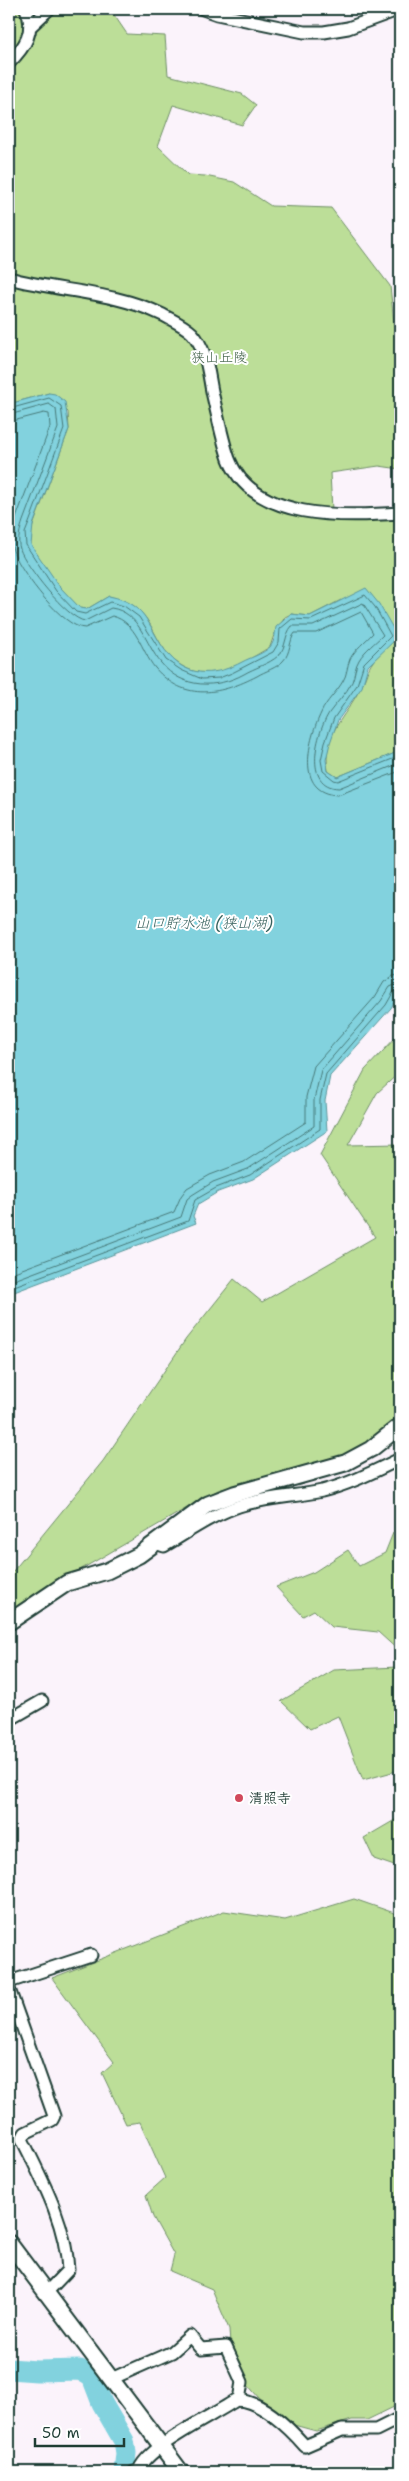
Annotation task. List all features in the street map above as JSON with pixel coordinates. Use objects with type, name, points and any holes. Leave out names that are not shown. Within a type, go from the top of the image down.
[{"type":"street","points":[[9,63],[27,42],[31,26],[26,9]]},
{"type":"street","points":[[31,26],[48,9]]},
{"type":"street","points":[[203,9],[217,14],[304,32],[324,32],[348,28],[400,9]]},
{"type":"street","points":[[9,278],[125,300],[177,322],[191,332],[201,347],[209,368],[229,460],[252,492],[268,501],[335,515],[358,516],[400,513]]},
{"type":"street","points":[[9,1622],[67,1584],[121,1565],[155,1543],[208,1504],[234,1494],[345,1463],[371,1449],[400,1426]]},
{"type":"street","points":[[155,1543],[164,1546],[226,1511],[240,1506],[275,1496],[321,1491],[357,1480],[400,1459]]},
{"type":"street","points":[[9,1720],[42,1701]]},
{"type":"street","points":[[9,1982],[91,1955]]},
{"type":"street","points":[[9,1993],[54,2116],[52,2120],[24,2134],[22,2139],[51,2198],[67,2255],[68,2270],[46,2293]]},
{"type":"street","points":[[9,2243],[181,2472]]},
{"type":"street","points":[[111,2379],[172,2352],[190,2336],[201,2349],[226,2347],[242,2382],[239,2400]]},
{"type":"street","points":[[239,2400],[275,2417],[305,2446],[342,2430],[376,2430],[400,2418]]},
{"type":"street","points":[[137,2472],[141,2463],[188,2427],[239,2400]]},
{"type":"green space","name":"狭山丘陵","points":[[9,9],[74,9],[112,12],[127,34],[165,36],[168,75],[242,94],[256,105],[242,125],[173,105],[158,146],[188,175],[205,176],[234,182],[271,206],[331,208],[390,286],[400,378],[400,469],[379,466],[330,473],[332,510],[400,512],[400,751],[337,777],[328,771],[328,747],[332,736],[378,655],[341,600],[310,616],[291,614],[285,617],[274,635],[270,647],[245,662],[218,673],[198,672],[186,668],[175,661],[165,650],[146,618],[131,604],[109,596],[87,609],[80,608],[53,579],[34,553],[30,534],[69,429],[68,412],[49,393],[9,404]]},
{"type":"green space","points":[[400,1033],[400,1072],[377,1093],[348,1145],[400,1144],[400,1429],[341,1460],[218,1490],[9,1611],[9,1576],[103,1461],[186,1339],[234,1279],[262,1302],[375,1237],[320,1155],[365,1070]]},
{"type":"green space","points":[[400,1529],[400,1652],[378,1632],[332,1627],[314,1610],[303,1616],[276,1587],[314,1572],[348,1550],[359,1566],[385,1553],[393,1533]]},
{"type":"green space","points":[[400,1663],[400,1770],[363,1780],[338,1716],[310,1729],[281,1701],[334,1670],[397,1667]]},
{"type":"green space","points":[[400,1817],[400,1868],[374,1859],[364,1838]]},
{"type":"green space","points":[[354,1899],[400,1915],[400,2404],[367,2420],[352,2420],[316,2431],[294,2425],[285,2416],[259,2398],[247,2384],[230,2345],[229,2329],[212,2289],[170,2271],[174,2255],[153,2217],[146,2195],[165,2178],[140,2122],[126,2124],[102,2073],[114,2062],[52,1978],[224,1911],[285,1920]]},
{"type":"water","name":"山口貯水池 (狭山湖)","points":[[49,393],[55,394],[65,402],[69,429],[33,525],[31,545],[60,587],[80,608],[87,609],[109,596],[123,600],[141,612],[162,646],[177,663],[195,671],[214,672],[233,666],[268,649],[275,637],[276,627],[291,614],[310,616],[366,588],[379,604],[398,637],[368,666],[362,687],[338,720],[326,760],[328,771],[337,777],[400,751],[400,991],[391,1008],[330,1076],[325,1101],[327,1131],[253,1179],[218,1192],[198,1204],[193,1216],[196,1223],[9,1294],[9,404]]},
{"type":"waterway","points":[[9,2369],[37,2371],[80,2370],[92,2377],[102,2403],[124,2441],[126,2453],[124,2472]]},
{"type":"place","name":"清照寺","points":[[239,1798]]}]
